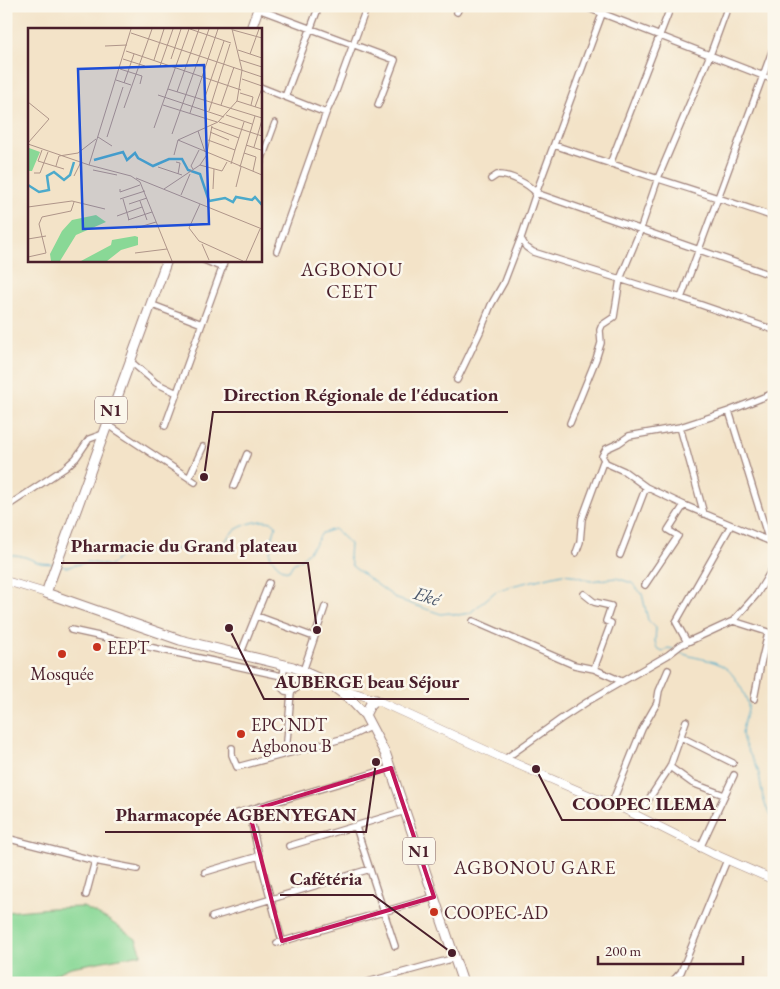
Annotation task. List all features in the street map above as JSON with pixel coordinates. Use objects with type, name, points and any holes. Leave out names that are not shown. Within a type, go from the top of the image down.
[{"type":"highway","points":[[251,28],[259,8]]},
{"type":"highway","name":"N1","points":[[166,261],[46,593],[159,633],[274,663],[319,681],[338,694],[369,721]]},
{"type":"highway","name":"N1","points":[[274,663],[283,672],[302,675],[334,686],[349,698],[369,721],[381,742],[391,768],[463,983]]},
{"type":"highway","points":[[369,721],[370,705],[376,700]]},
{"type":"main road","points":[[6,580],[46,593]]},
{"type":"main road","points":[[334,686],[376,700],[505,759],[595,798],[612,803],[700,848],[774,880]]},
{"type":"street","points":[[285,97],[319,6]]},
{"type":"street","points":[[276,251],[326,113],[368,6]]},
{"type":"street","points":[[582,6],[774,80]]},
{"type":"street","points":[[456,380],[491,305],[504,282],[605,6]]},
{"type":"street","points":[[610,164],[672,6]]},
{"type":"street","points":[[570,423],[596,359],[601,343],[600,330],[602,324],[614,317],[620,279],[640,231],[658,178],[710,55],[728,6]]},
{"type":"street","points":[[259,8],[395,60],[378,105]]},
{"type":"street","points":[[681,298],[774,46]]},
{"type":"street","points":[[261,86],[326,113]]},
{"type":"street","points":[[261,161],[275,123]]},
{"type":"street","points":[[261,142],[267,145]]},
{"type":"street","points":[[554,145],[773,214]]},
{"type":"street","points":[[491,179],[497,175],[511,176],[531,187],[536,193],[640,231],[774,276]]},
{"type":"street","points":[[521,239],[526,247],[534,252],[681,298],[774,330]]},
{"type":"street","points":[[206,261],[222,268]]},
{"type":"street","points":[[165,426],[225,261]]},
{"type":"street","points":[[150,304],[202,324]]},
{"type":"street","points":[[130,361],[156,383],[177,393]]},
{"type":"street","points":[[772,542],[704,514],[646,487],[624,470],[606,463],[602,458],[602,454],[606,449],[620,443],[629,436],[680,427],[729,411],[774,393]]},
{"type":"street","points":[[729,411],[772,542]]},
{"type":"street","points":[[107,424],[195,482]]},
{"type":"street","points":[[680,427],[704,514]]},
{"type":"street","points":[[6,507],[65,468],[76,458],[89,439],[103,434]]},
{"type":"street","points":[[189,478],[203,447]]},
{"type":"street","points":[[234,486],[247,454]]},
{"type":"street","points":[[576,553],[580,542],[582,519],[603,462]]},
{"type":"street","points":[[620,555],[646,487]]},
{"type":"street","points":[[645,585],[678,536],[668,530],[684,505]]},
{"type":"street","points":[[687,642],[676,622],[731,525]]},
{"type":"street","points":[[505,759],[561,718],[621,681],[668,655],[681,645],[733,621],[757,594],[774,566]]},
{"type":"street","points":[[240,655],[270,583]]},
{"type":"street","points":[[584,594],[594,602],[611,606],[606,621],[612,623],[594,669]]},
{"type":"street","points":[[71,630],[283,672],[282,688],[285,691],[291,692],[297,688],[325,606]]},
{"type":"street","points":[[257,616],[314,637]]},
{"type":"street","points":[[473,621],[574,665],[594,669],[621,681]]},
{"type":"street","points":[[733,621],[771,633],[760,663],[754,699]]},
{"type":"street","points":[[612,803],[642,729],[657,703],[659,691],[668,670]]},
{"type":"street","points":[[286,754],[291,692]]},
{"type":"street","points":[[645,805],[670,767],[686,720]]},
{"type":"street","points":[[232,748],[232,755],[237,767],[349,737],[369,721]]},
{"type":"street","points":[[681,737],[733,763]]},
{"type":"street","points":[[670,767],[692,783],[724,796]]},
{"type":"street","points":[[231,815],[391,768]]},
{"type":"street","points":[[700,848],[734,775]]},
{"type":"street","points":[[249,811],[279,942],[434,896]]},
{"type":"street","points":[[289,846],[405,812]]},
{"type":"street","points":[[356,827],[395,946]]},
{"type":"street","points":[[6,838],[95,861],[136,869]]},
{"type":"street","points":[[205,872],[259,856]]},
{"type":"street","points":[[671,983],[681,972],[727,860]]},
{"type":"street","points":[[86,895],[95,861]]},
{"type":"street","points":[[212,917],[370,869]]},
{"type":"street","points":[[364,983],[455,958]]},
{"type":"highlighted area","points":[[391,768],[434,897],[282,941],[249,811]]},
{"type":"green space","points":[[83,907],[107,919],[136,939],[142,954],[71,967],[35,983],[6,983],[6,912]]},
{"type":"waterway","name":"Eké","points":[[60,566],[67,567],[88,562],[110,566],[122,554],[170,549],[187,550],[223,544],[238,528],[255,522],[267,521],[276,525],[270,555],[281,568],[289,571],[293,564],[309,551],[322,533],[334,529],[350,544],[349,557],[352,566],[397,599],[441,614],[458,615],[470,613],[496,591],[562,574],[590,581],[616,578],[632,583],[642,594],[648,620],[656,628],[655,641],[657,649],[663,652],[668,648],[673,649]]},
{"type":"waterway","name":"Eké","points":[[6,555],[19,555],[39,563],[53,564]]},
{"type":"waterway","name":"Eké","points":[[677,651],[721,665],[730,672],[741,688],[748,705],[742,735],[758,770],[764,800],[774,821]]},
{"type":"place","name":"Direction Régionale de l'éducation","points":[[204,477]]},
{"type":"place","name":"AUBERGE beau Séjour","points":[[229,628]]},
{"type":"place","name":"Pharmacie du Grand plateau","points":[[317,630]]},
{"type":"place","name":"EEPT","points":[[97,647]]},
{"type":"place","name":"Mosquée","points":[[62,654]]},
{"type":"place","name":"EPC NDT Agbonou B","points":[[241,734]]},
{"type":"place","name":"Pharmacopée AGBENYEGAN","points":[[376,762]]},
{"type":"place","name":"COOPEC ILEMA","points":[[536,769]]},
{"type":"place","name":"COOPEC-AD","points":[[434,912]]},
{"type":"place","name":"Cafétéria","points":[[452,953]]},
{"type":"district","name":"AGBONOU CEET","points":[[352,280]]},
{"type":"district","name":"AGBONOU GARE","points":[[535,867]]}]
